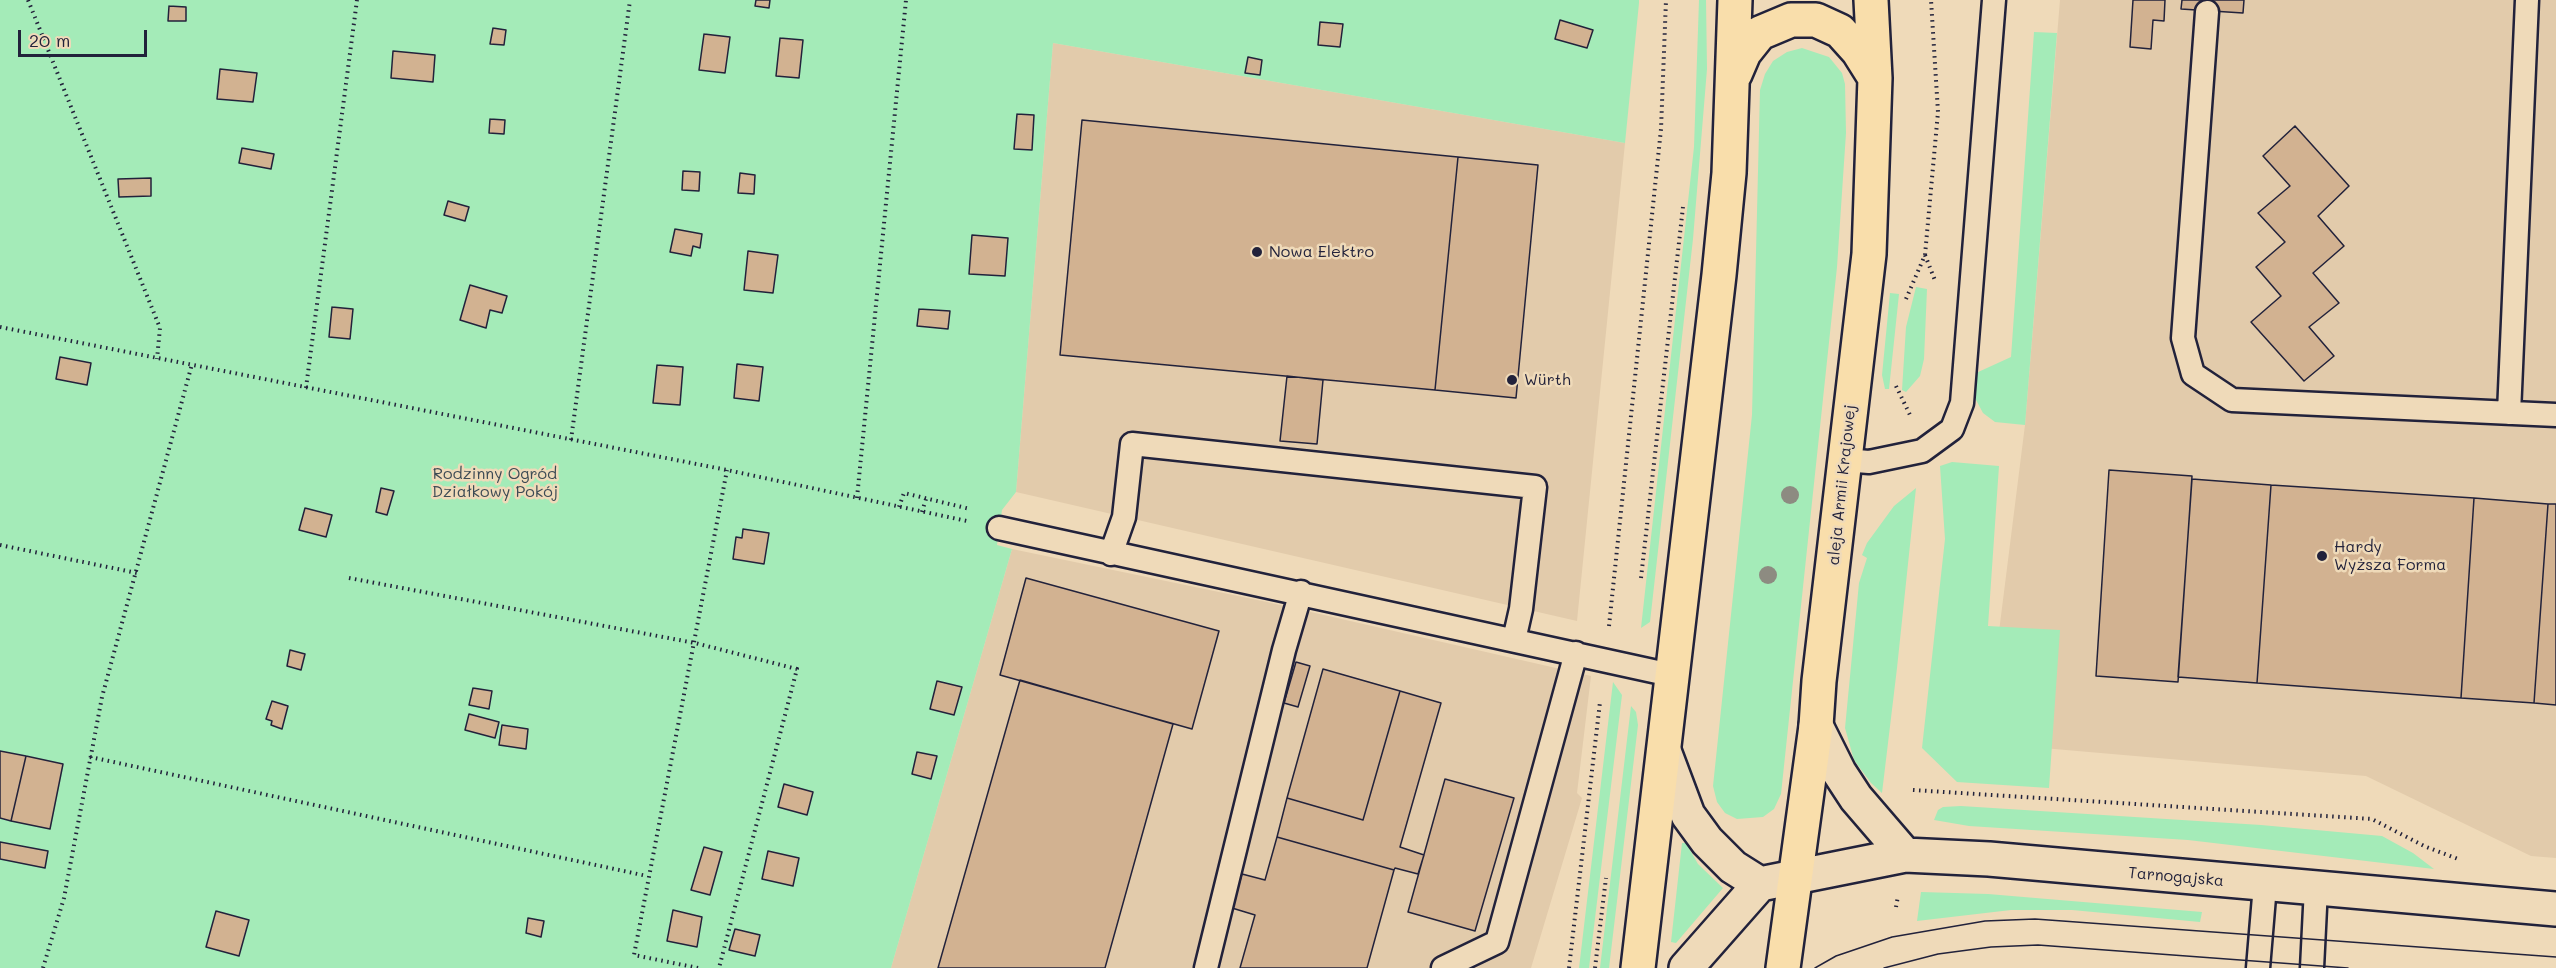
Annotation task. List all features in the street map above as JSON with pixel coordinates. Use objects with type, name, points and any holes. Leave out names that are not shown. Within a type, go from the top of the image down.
[{"type":"main road","points":[[1638,968],[1718,287],[1729,173],[1735,0]]},
{"type":"main road","name":"aleja Armii Krajowej","points":[[1783,968],[1798,876],[1869,254],[1875,78],[1871,0]]},
{"type":"main road","points":[[1734,77],[1744,54],[1760,33],[1791,20],[1816,20],[1840,31],[1858,51],[1875,78]]},
{"type":"street","points":[[1816,726],[1839,772],[1856,798],[1905,855]]},
{"type":"street","points":[[1664,751],[1688,815],[1707,841],[1733,867],[1760,885],[1686,968]]},
{"type":"street","name":"Tarnogajska","points":[[1760,885],[1905,855],[1989,859],[2556,909]]},
{"type":"lane","points":[[1844,460],[1869,462],[1922,451],[1952,429],[1962,404],[1994,0]]},
{"type":"lane","points":[[2509,413],[2527,0]]},
{"type":"lane","points":[[2207,12],[2183,338],[2193,374],[2232,400],[2556,415]]},
{"type":"lane","points":[[1111,554],[1124,517],[1132,444],[1535,488],[1521,609],[1514,640]]},
{"type":"lane","points":[[999,528],[1111,554],[1302,592],[1671,675]]},
{"type":"lane","points":[[1206,968],[1284,650],[1302,592]]},
{"type":"lane","points":[[1443,968],[1497,942],[1576,652]]},
{"type":"lane","points":[[2258,968],[2265,885]]},
{"type":"lane","points":[[2312,968],[2316,888]]},
{"type":"path","points":[[28,0],[160,328],[157,359]]},
{"type":"path","points":[[306,388],[357,0]]},
{"type":"path","points":[[571,440],[630,0]]},
{"type":"path","points":[[857,498],[906,0]]},
{"type":"path","points":[[1569,968],[1621,532],[1661,129],[1666,0]]},
{"type":"path","points":[[1906,301],[1908,290],[1926,255],[1938,112],[1930,0]]},
{"type":"path","points":[[1640,589],[1684,202]]},
{"type":"path","points":[[0,327],[727,470],[999,528]]},
{"type":"path","points":[[43,968],[64,898],[102,697],[192,364]]},
{"type":"path","points":[[1897,378],[1896,389],[1916,427]]},
{"type":"path","points":[[698,968],[634,955],[647,876],[695,643],[727,470]]},
{"type":"path","points":[[899,507],[904,493],[974,510]]},
{"type":"path","points":[[922,512],[926,499]]},
{"type":"path","points":[[0,545],[137,573]]},
{"type":"path","points":[[349,578],[695,643],[797,669],[719,968]]},
{"type":"path","points":[[90,758],[647,876]]},
{"type":"path","points":[[1913,790],[2372,819],[2424,846],[2460,860]]},
{"type":"path","points":[[1896,906],[1898,896]]},
{"type":"shaded area","points":[[2060,0],[2556,0],[2556,858],[2531,856],[2366,776],[1985,743],[2025,425]]},
{"type":"shaded area","points":[[1053,43],[1625,143],[1577,621],[1016,492]]},
{"type":"shaded area","points":[[1012,549],[1267,602],[1591,676],[1577,793],[1582,798],[1531,968],[891,968]]},
{"type":"green space","name":"Rodzinny Ogród Działkowy Pokój","points":[[0,0],[1639,0],[1639,3],[1625,143],[1053,43],[1016,492],[1002,510],[997,545],[1012,549],[891,968],[0,968]]},
{"type":"green space","points":[[1699,0],[1706,0],[1707,69],[1693,239],[1650,622],[1641,628],[1694,147]]},
{"type":"green space","points":[[2034,32],[2057,33],[2025,425],[1995,422],[1983,413],[1975,398],[1975,388],[1976,373],[2011,357]]},
{"type":"green space","points":[[1802,48],[1829,57],[1842,73],[1845,84],[1846,133],[1837,267],[1781,794],[1774,809],[1763,817],[1737,819],[1725,813],[1717,802],[1713,786],[1752,415],[1760,90],[1765,74],[1773,61],[1787,52]]},
{"type":"green space","points":[[1916,287],[1927,289],[1924,359],[1920,376],[1906,392],[1902,390],[1906,327]]},
{"type":"green space","points":[[1890,293],[1899,294],[1889,389],[1885,389],[1882,375]]},
{"type":"green space","points":[[1952,462],[1999,466],[1988,626],[2060,630],[2049,788],[1957,782],[1922,748],[1945,539],[1940,466]]},
{"type":"green space","points":[[1916,488],[1882,793],[1871,783],[1854,760],[1845,728],[1859,583],[1867,558],[1862,555],[1867,543],[1894,506]]},
{"type":"green space","points":[[1613,682],[1622,695],[1589,968],[1579,968]]},
{"type":"green space","points":[[1631,706],[1636,712],[1638,725],[1609,968],[1600,968]]},
{"type":"green space","points":[[1961,806],[2261,825],[2382,836],[2413,853],[2434,869],[2188,840],[1969,826],[1934,820],[1938,810],[1943,807]]},
{"type":"green space","points":[[1682,843],[1686,843],[1698,864],[1723,888],[1676,943],[1671,942]]},
{"type":"green space","points":[[1921,892],[1988,894],[2202,912],[2200,922],[2072,910],[2011,910],[1917,921]]},
{"type":"building","points":[[756,0],[770,0],[769,8],[755,6]]},
{"type":"building","points":[[2133,0],[2165,0],[2164,21],[2153,20],[2151,49],[2130,47]]},
{"type":"building","points":[[2182,0],[2244,0],[2243,13],[2181,9]]},
{"type":"building","points":[[169,6],[186,7],[186,21],[168,21]]},
{"type":"building","points":[[1560,20],[1593,30],[1587,48],[1555,39]]},
{"type":"building","points":[[1320,22],[1343,24],[1340,47],[1318,45]]},
{"type":"building","points":[[493,28],[506,30],[504,45],[490,44]]},
{"type":"building","points":[[704,34],[730,37],[725,73],[699,70]]},
{"type":"building","points":[[780,38],[803,40],[799,78],[776,76]]},
{"type":"building","points":[[393,51],[435,55],[433,82],[391,78]]},
{"type":"building","points":[[1248,57],[1262,60],[1260,75],[1245,73]]},
{"type":"building","points":[[220,69],[257,73],[253,102],[217,99]]},
{"type":"building","points":[[1017,114],[1034,115],[1032,150],[1014,149]]},
{"type":"building","points":[[490,119],[505,120],[504,134],[489,133]]},
{"type":"building","points":[[1082,120],[1458,157],[1435,390],[1060,355]]},
{"type":"building","points":[[2295,126],[2349,186],[2318,216],[2344,246],[2313,273],[2339,303],[2309,327],[2334,356],[2304,381],[2251,322],[2281,296],[2256,267],[2285,242],[2258,213],[2290,186],[2263,156]]},
{"type":"building","points":[[242,148],[274,154],[271,169],[239,163]]},
{"type":"building","points":[[1458,157],[1538,165],[1516,398],[1435,390]]},
{"type":"building","points":[[683,171],[700,172],[699,191],[682,190]]},
{"type":"building","points":[[740,173],[755,175],[754,194],[738,193]]},
{"type":"building","points":[[151,178],[151,196],[119,197],[118,179]]},
{"type":"building","points":[[448,201],[469,207],[465,221],[444,215]]},
{"type":"building","points":[[675,229],[702,234],[700,248],[693,246],[691,256],[670,252]]},
{"type":"building","points":[[972,235],[1008,238],[1005,276],[969,274]]},
{"type":"building","points":[[748,251],[778,255],[773,293],[744,290]]},
{"type":"building","points":[[470,285],[507,296],[502,313],[490,310],[486,328],[460,320]]},
{"type":"building","points":[[332,307],[353,309],[350,339],[329,337]]},
{"type":"building","points":[[919,309],[950,311],[948,329],[917,326]]},
{"type":"building","points":[[60,357],[91,363],[87,385],[56,379]]},
{"type":"building","points":[[737,364],[763,367],[759,401],[734,398]]},
{"type":"building","points":[[657,365],[683,367],[680,405],[653,403]]},
{"type":"building","points":[[1287,376],[1323,380],[1317,444],[1280,441]]},
{"type":"building","points":[[2109,470],[2192,476],[2178,682],[2096,676]]},
{"type":"building","points":[[2192,479],[2271,485],[2257,683],[2178,677]]},
{"type":"building","points":[[2271,485],[2474,498],[2461,698],[2257,683]]},
{"type":"building","points":[[381,488],[394,491],[387,515],[376,512]]},
{"type":"building","points":[[2474,498],[2548,504],[2534,703],[2461,698]]},
{"type":"building","points":[[2548,504],[2556,504],[2556,705],[2534,703]]},
{"type":"building","points":[[305,508],[332,515],[326,537],[299,530]]},
{"type":"building","points":[[743,529],[769,533],[764,564],[733,559],[736,537],[742,538]]},
{"type":"building","points":[[1026,578],[1219,631],[1192,729],[1000,675]]},
{"type":"building","points":[[290,650],[305,654],[301,670],[287,666]]},
{"type":"building","points":[[1296,662],[1310,666],[1298,707],[1284,703]]},
{"type":"building","points":[[1323,669],[1400,691],[1363,820],[1287,798]]},
{"type":"building","points":[[1020,680],[1173,724],[1105,968],[938,968]]},
{"type":"building","points":[[937,681],[962,687],[954,715],[930,709]]},
{"type":"building","points":[[473,688],[492,691],[489,709],[469,705]]},
{"type":"building","points":[[1400,691],[1441,703],[1400,847],[1424,855],[1418,874],[1395,868],[1394,870],[1277,837],[1287,798],[1363,820]]},
{"type":"building","points":[[272,701],[288,706],[282,729],[271,725],[272,721],[266,719]]},
{"type":"building","points":[[469,714],[499,722],[495,738],[465,730]]},
{"type":"building","points":[[502,725],[528,729],[526,749],[499,745]]},
{"type":"building","points":[[0,751],[26,756],[11,821],[0,818]]},
{"type":"building","points":[[917,752],[937,756],[931,779],[912,774]]},
{"type":"building","points":[[26,756],[63,764],[50,829],[11,821]]},
{"type":"building","points":[[1445,779],[1514,798],[1475,931],[1408,912]]},
{"type":"building","points":[[784,784],[813,792],[807,815],[778,807]]},
{"type":"building","points":[[1277,837],[1394,870],[1367,968],[1240,968],[1255,915],[1232,908],[1242,874],[1265,880]]},
{"type":"building","points":[[0,842],[48,851],[45,868],[0,859]]},
{"type":"building","points":[[704,847],[722,852],[710,895],[691,890]]},
{"type":"building","points":[[768,851],[799,858],[793,886],[762,879]]},
{"type":"building","points":[[673,910],[702,917],[697,947],[667,941]]},
{"type":"building","points":[[216,911],[249,920],[239,956],[206,947]]},
{"type":"building","points":[[528,918],[544,921],[541,937],[526,933]]},
{"type":"building","points":[[735,929],[760,935],[755,956],[729,950]]},
{"type":"tram line","points":[[1815,968],[1836,956],[1892,937],[1985,921],[2035,919],[2556,957]]},
{"type":"tram line","points":[[1884,968],[1938,954],[1991,947],[2038,945],[2348,968]]},
{"type":"place","name":"Nowa Elektro","points":[[1257,252]]},
{"type":"place","name":"Würth","points":[[1512,380]]},
{"type":"place","name":"Hardy Wyższa Forma","points":[[2322,556]]}]
